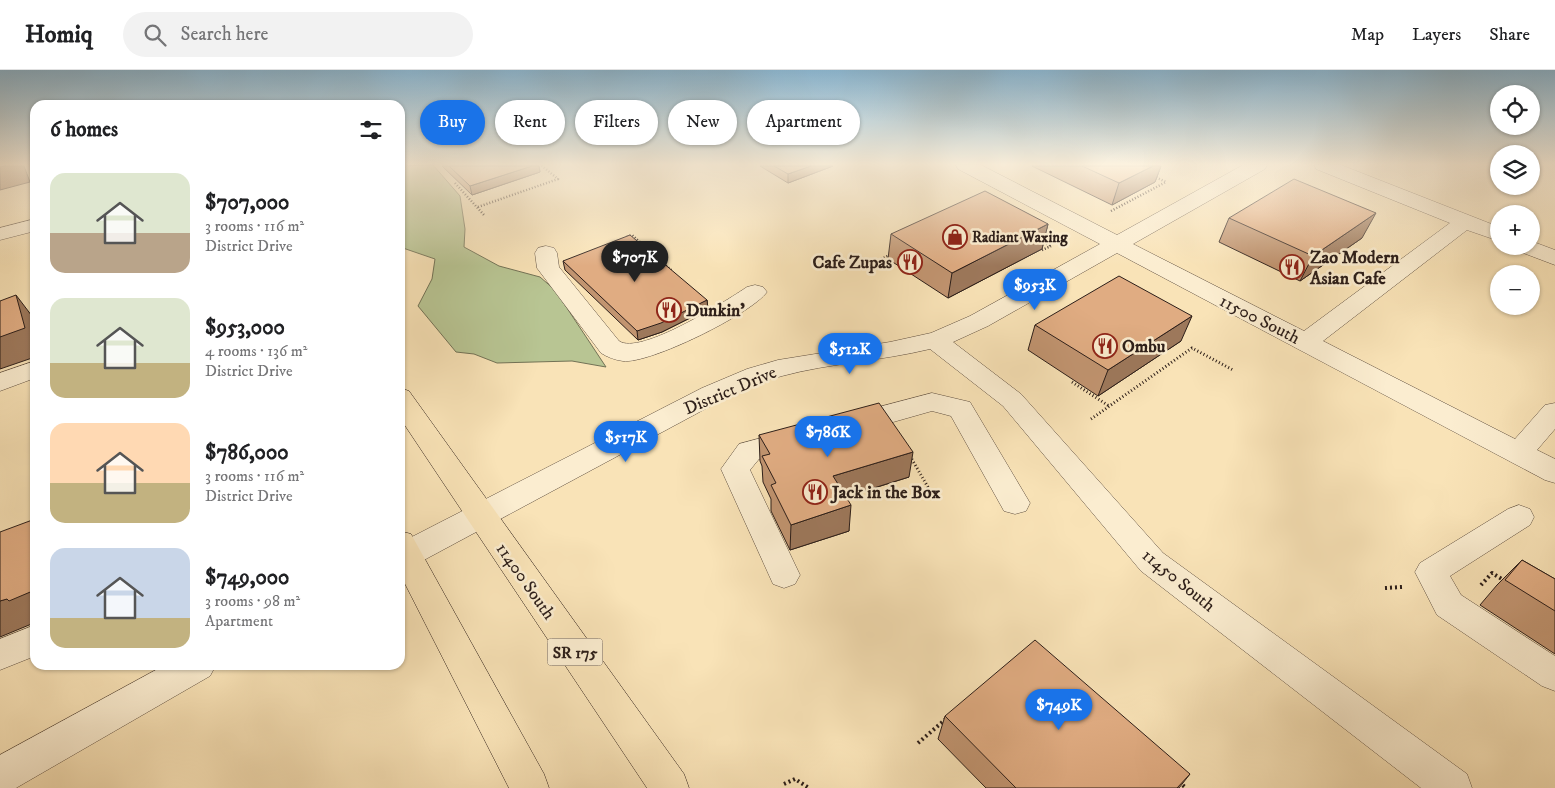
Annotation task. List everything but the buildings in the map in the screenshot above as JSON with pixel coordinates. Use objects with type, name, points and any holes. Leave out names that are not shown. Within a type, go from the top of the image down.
[{"type":"main road","name":"11400 South","points":[[405,403],[480,515],[670,788]]},
{"type":"main road","points":[[405,558],[530,788]]},
{"type":"street","name":"11500 South","points":[[1028,199],[1555,472]]},
{"type":"street","name":"District Drive","points":[[405,551],[480,515],[686,408],[755,376],[793,364],[905,347],[935,340],[979,320],[1199,199]]},
{"type":"street","points":[[1405,199],[1490,232]]},
{"type":"street","points":[[1305,342],[1464,222]]},
{"type":"street","points":[[0,234],[30,226]]},
{"type":"street","points":[[1540,252],[1555,258]]},
{"type":"street","points":[[546,253],[548,268],[610,347],[624,354],[654,347],[722,314],[755,292]]},
{"type":"street","name":"11450 South","points":[[935,340],[1012,400],[1152,562],[1453,788]]},
{"type":"street","points":[[0,382],[30,372]]},
{"type":"street","points":[[784,575],[734,469],[749,451],[932,402],[961,409],[1015,503]]},
{"type":"street","points":[[1518,452],[1555,412]]},
{"type":"street","points":[[1519,517],[1431,572],[1449,605],[1555,675]]},
{"type":"street","points":[[0,655],[30,642]]},
{"type":"street","points":[[0,776],[189,670]]},
{"type":"path","points":[[470,199],[484,215]]},
{"type":"path","points":[[478,207],[502,199]]},
{"type":"path","points":[[1107,214],[1136,199]]},
{"type":"path","points":[[624,239],[632,236],[674,272]]},
{"type":"path","points":[[862,268],[896,252]]},
{"type":"path","points":[[1091,419],[1192,348],[1233,370]]},
{"type":"path","points":[[1072,382],[1109,406]]},
{"type":"path","points":[[906,450],[936,501]]},
{"type":"path","points":[[1475,592],[1492,573],[1506,582]]},
{"type":"path","points":[[918,743],[955,711]]},
{"type":"path","points":[[1172,775],[1186,788]]},
{"type":"path","points":[[784,784],[795,778],[809,788]]},
{"type":"green space","points":[[405,199],[460,199],[465,229],[464,247],[499,266],[540,277],[555,290],[606,367],[572,361],[497,363],[474,354],[456,352],[418,306],[432,279],[435,259],[405,249]]},
{"type":"place","name":"Radiant Waxing","points":[[955,237]]},
{"type":"place","name":"Cafe Zupas","points":[[910,262]]},
{"type":"place","name":"Zao Modern Asian Cafe","points":[[1292,267]]},
{"type":"place","name":"Dunkin'","points":[[669,310]]},
{"type":"place","name":"Ombu","points":[[1105,346]]},
{"type":"place","name":"Jack in the Box","points":[[815,492]]}]
